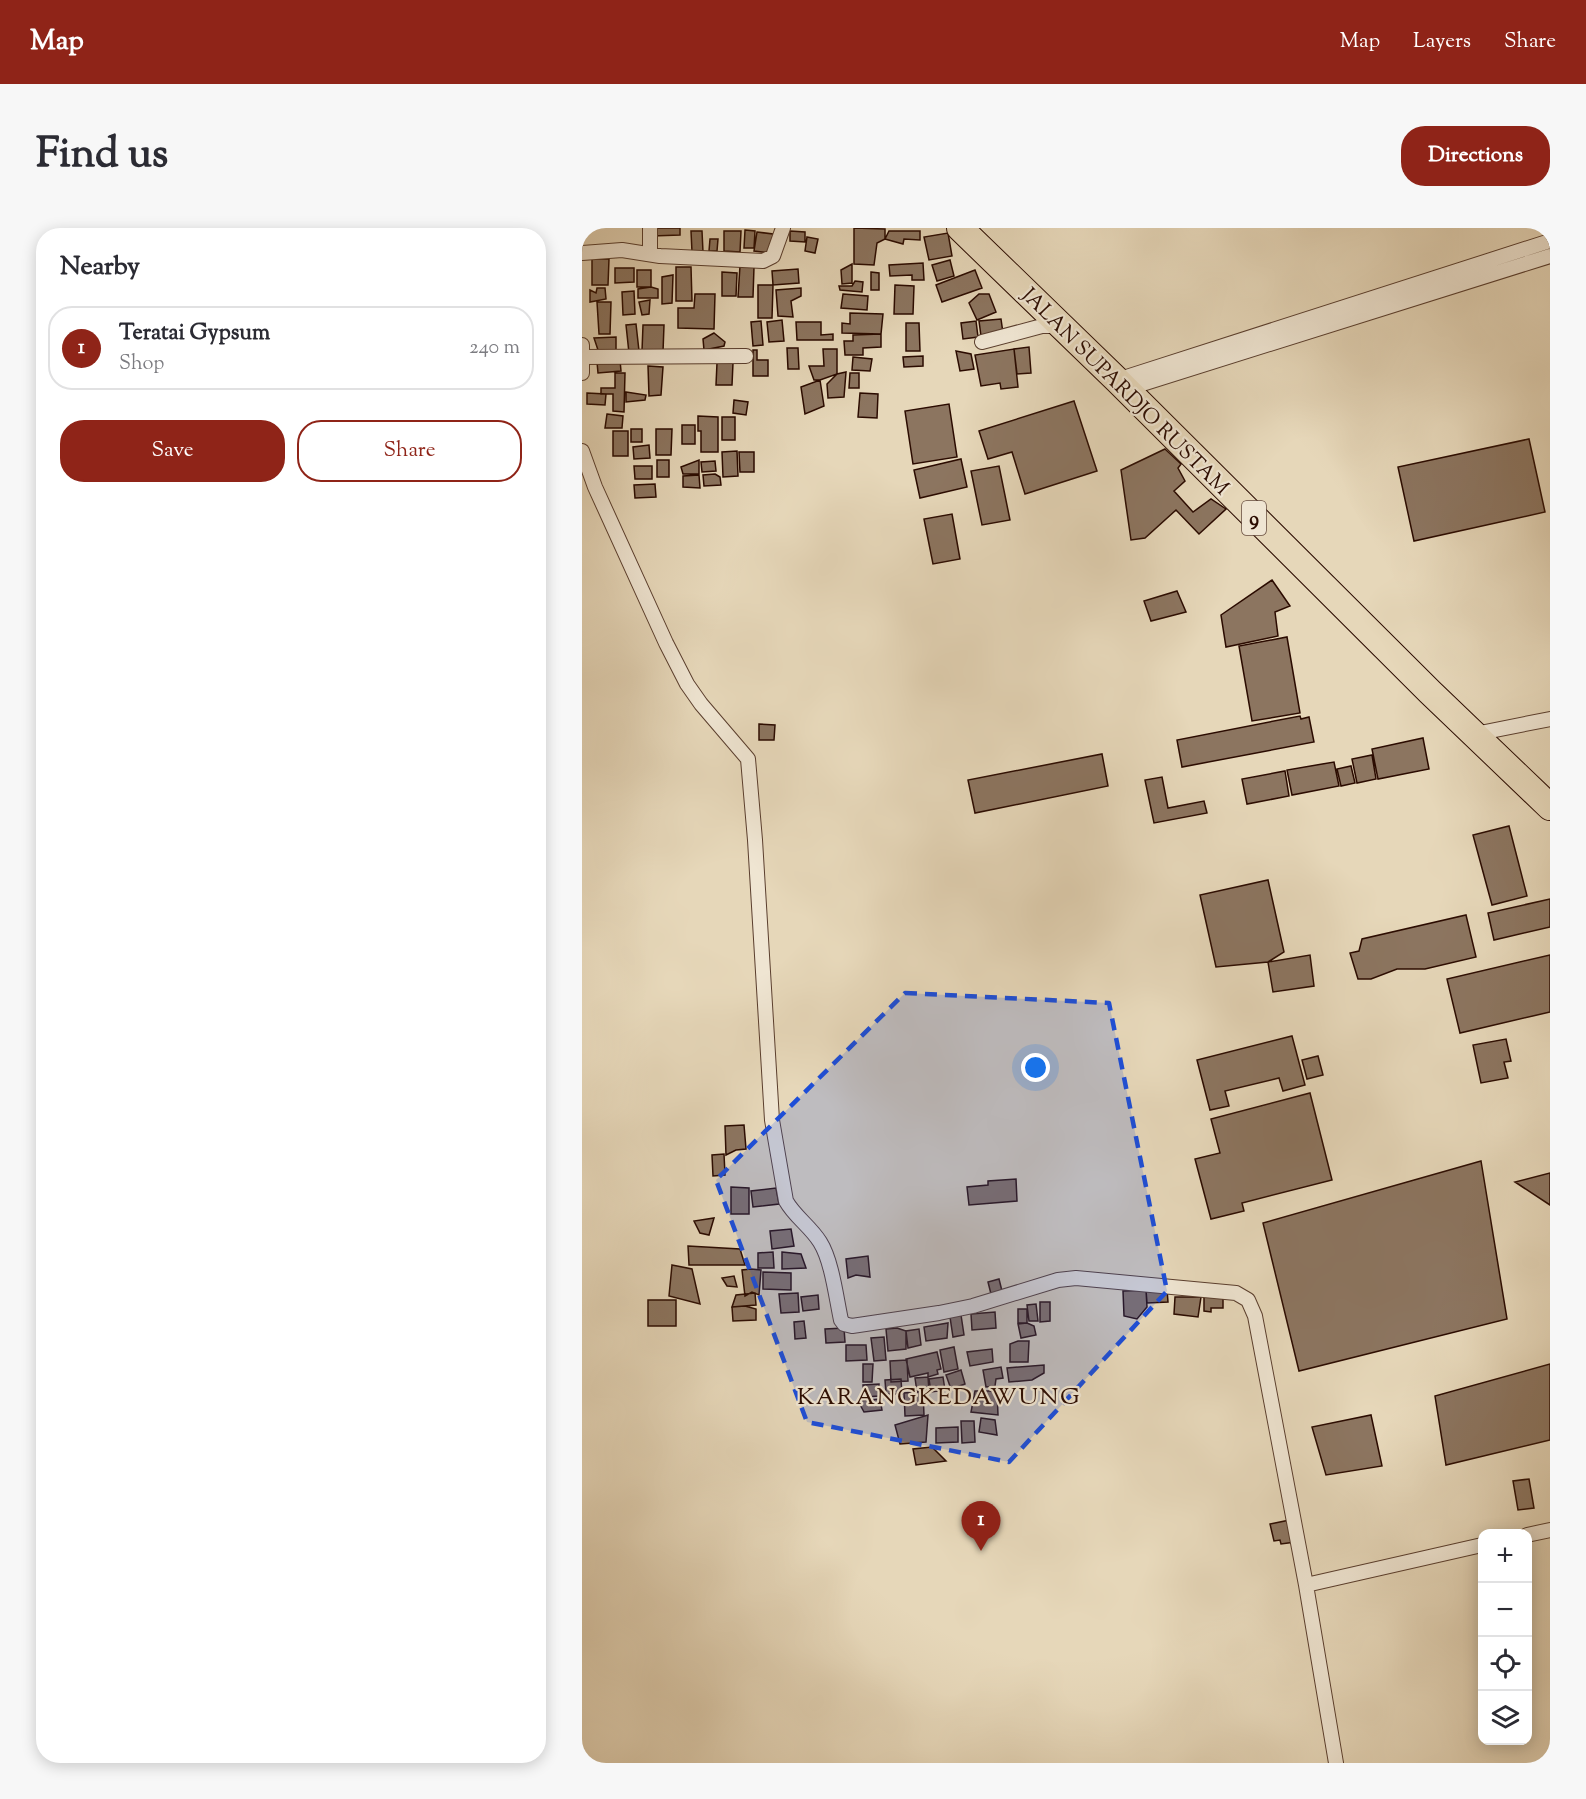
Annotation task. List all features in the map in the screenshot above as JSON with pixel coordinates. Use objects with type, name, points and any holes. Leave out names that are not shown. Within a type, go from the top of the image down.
[{"type":"highway","name":"JALAN SUPARDJO RUSTAM","points":[[960,228],[1122,385],[1430,692],[1550,807]]},
{"type":"street","points":[[650,228],[650,254]]},
{"type":"street","points":[[582,253],[622,250],[650,254],[763,261],[773,256],[783,228]]},
{"type":"street","points":[[1122,385],[1546,250]]},
{"type":"street","points":[[982,342],[1042,326],[1060,326]]},
{"type":"street","points":[[582,373],[582,351],[747,356]]},
{"type":"street","points":[[582,451],[600,498],[687,684],[748,759],[772,1120],[786,1201],[821,1243],[826,1254],[841,1320],[844,1324],[852,1326],[939,1313],[973,1306],[1066,1279],[1217,1291],[1244,1296],[1255,1316],[1306,1585],[1336,1763]]},
{"type":"street","points":[[1475,734],[1550,719]]},
{"type":"street","points":[[1532,1534],[1550,1530]]},
{"type":"street","points":[[1306,1585],[1478,1546]]},
{"type":"highlighted area","points":[[905,993],[1109,1003],[1167,1291],[1009,1462],[807,1422],[716,1180]]},
{"type":"building","points":[[652,228],[680,228],[680,235],[652,236]]},
{"type":"building","points":[[854,228],[885,229],[885,239],[877,243],[874,265],[854,264]]},
{"type":"building","points":[[745,230],[755,231],[754,248],[744,248]]},
{"type":"building","points":[[691,231],[702,231],[703,252],[692,252]]},
{"type":"building","points":[[724,231],[741,231],[740,252],[724,251]]},
{"type":"building","points":[[790,231],[805,232],[805,242],[790,241]]},
{"type":"building","points":[[889,231],[920,231],[920,240],[904,239],[903,244],[885,239]]},
{"type":"building","points":[[757,232],[773,234],[771,253],[754,251]]},
{"type":"building","points":[[948,233],[952,256],[929,260],[924,237]]},
{"type":"building","points":[[807,237],[818,239],[815,253],[805,251]]},
{"type":"building","points":[[710,239],[718,239],[717,251],[709,251]]},
{"type":"building","points":[[592,259],[609,259],[608,285],[592,285]]},
{"type":"building","points":[[950,260],[954,276],[937,281],[932,265]]},
{"type":"building","points":[[923,263],[924,280],[912,280],[912,275],[890,276],[889,265]]},
{"type":"building","points":[[852,264],[852,283],[842,284],[841,270]]},
{"type":"building","points":[[740,266],[754,267],[753,297],[738,297]]},
{"type":"building","points":[[676,267],[691,267],[692,301],[676,301]]},
{"type":"building","points":[[615,268],[634,268],[634,282],[615,283]]},
{"type":"building","points":[[798,269],[799,283],[773,285],[772,271]]},
{"type":"building","points":[[637,270],[651,270],[651,287],[637,287]]},
{"type":"building","points":[[975,270],[982,288],[942,302],[936,285]]},
{"type":"building","points":[[722,272],[737,273],[736,296],[722,296]]},
{"type":"building","points":[[871,272],[879,273],[879,290],[871,290]]},
{"type":"building","points":[[673,275],[672,303],[662,304],[662,277]]},
{"type":"building","points":[[855,281],[863,282],[862,292],[840,290],[839,286],[852,286]]},
{"type":"building","points":[[758,285],[773,285],[772,318],[758,318]]},
{"type":"building","points":[[895,285],[914,286],[913,314],[894,314]]},
{"type":"building","points":[[651,287],[658,289],[658,298],[638,298],[638,289]]},
{"type":"building","points":[[597,288],[605,288],[606,299],[590,302],[590,290],[596,293]]},
{"type":"building","points":[[801,288],[801,296],[791,301],[793,317],[778,316],[776,290]]},
{"type":"building","points":[[634,291],[635,314],[623,315],[622,292]]},
{"type":"building","points":[[695,294],[715,294],[714,329],[678,328],[678,308],[694,308]]},
{"type":"building","points":[[843,294],[868,296],[867,310],[841,308]]},
{"type":"building","points":[[979,294],[989,294],[996,312],[977,320],[969,303]]},
{"type":"building","points":[[650,300],[649,314],[642,315],[639,302]]},
{"type":"building","points":[[597,302],[611,302],[610,334],[599,334]]},
{"type":"building","points":[[850,313],[883,314],[881,334],[842,333],[842,323],[850,324]]},
{"type":"building","points":[[1001,319],[1003,333],[981,336],[979,321]]},
{"type":"building","points":[[782,320],[784,341],[769,342],[767,322]]},
{"type":"building","points":[[761,321],[763,345],[753,346],[751,322]]},
{"type":"building","points":[[976,321],[978,337],[963,339],[961,323]]},
{"type":"building","points":[[796,322],[821,322],[821,335],[833,334],[833,340],[797,340]]},
{"type":"building","points":[[906,323],[919,323],[920,351],[906,351]]},
{"type":"building","points":[[636,324],[639,351],[629,353],[626,325]]},
{"type":"building","points":[[643,325],[664,325],[663,352],[642,351]]},
{"type":"building","points":[[714,333],[725,342],[724,346],[704,350],[703,339]]},
{"type":"building","points":[[881,334],[881,347],[863,348],[863,355],[845,355],[844,341],[853,341],[853,335]]},
{"type":"building","points":[[616,337],[616,351],[598,350],[594,338]]},
{"type":"building","points":[[1029,347],[1031,373],[1017,374],[1014,349]]},
{"type":"building","points":[[787,348],[798,348],[799,369],[788,369]]},
{"type":"building","points":[[823,349],[837,349],[837,374],[814,380],[809,366],[824,366]]},
{"type":"building","points":[[1014,349],[1018,387],[1001,389],[1000,383],[981,386],[975,355]]},
{"type":"building","points":[[753,350],[757,350],[757,360],[768,360],[768,376],[753,376]]},
{"type":"building","points":[[956,351],[971,354],[974,369],[960,371]]},
{"type":"building","points":[[923,356],[923,366],[904,367],[903,357]]},
{"type":"building","points":[[853,357],[872,359],[870,371],[852,370]]},
{"type":"building","points":[[620,360],[621,371],[598,373],[597,362]]},
{"type":"building","points":[[717,363],[733,363],[732,385],[716,385]]},
{"type":"building","points":[[648,366],[663,367],[661,395],[649,396]]},
{"type":"building","points":[[846,372],[844,397],[828,398],[827,384],[837,374]]},
{"type":"building","points":[[615,373],[625,373],[624,412],[613,411],[613,394],[601,394],[601,388],[615,388]]},
{"type":"building","points":[[850,373],[859,373],[859,388],[849,388]]},
{"type":"building","points":[[820,380],[824,406],[805,414],[801,387]]},
{"type":"building","points":[[626,392],[646,395],[645,400],[626,402]]},
{"type":"building","points":[[587,393],[606,394],[605,405],[587,404]]},
{"type":"building","points":[[860,393],[878,394],[877,418],[858,417]]},
{"type":"building","points":[[734,400],[748,402],[746,415],[733,413]]},
{"type":"building","points":[[1074,401],[1097,471],[1025,494],[1012,452],[988,459],[979,431]]},
{"type":"building","points":[[949,404],[957,457],[913,464],[905,411]]},
{"type":"building","points":[[607,414],[623,416],[622,428],[605,428]]},
{"type":"building","points":[[698,416],[718,417],[718,452],[701,452]]},
{"type":"building","points":[[722,417],[735,417],[735,440],[722,440]]},
{"type":"building","points":[[682,425],[695,425],[695,444],[682,444]]},
{"type":"building","points":[[631,429],[642,429],[642,442],[631,442]]},
{"type":"building","points":[[656,429],[672,429],[671,455],[656,455]]},
{"type":"building","points":[[613,431],[628,431],[628,456],[613,456]]},
{"type":"building","points":[[1529,439],[1545,512],[1414,541],[1398,467]]},
{"type":"building","points":[[649,445],[650,458],[634,459],[633,447]]},
{"type":"building","points":[[1165,449],[1181,464],[1178,468],[1185,481],[1174,491],[1193,512],[1211,499],[1226,509],[1199,534],[1176,510],[1145,538],[1131,540],[1121,470]]},
{"type":"building","points":[[737,451],[738,476],[723,477],[722,452]]},
{"type":"building","points":[[739,452],[754,452],[754,472],[740,472]]},
{"type":"building","points":[[961,459],[967,487],[920,498],[914,470]]},
{"type":"building","points":[[657,460],[669,460],[669,477],[657,477]]},
{"type":"building","points":[[699,460],[699,474],[683,474],[681,467]]},
{"type":"building","points":[[715,461],[716,471],[702,472],[701,462]]},
{"type":"building","points":[[634,466],[652,466],[652,479],[635,479]]},
{"type":"building","points":[[999,466],[1010,520],[982,525],[971,471]]},
{"type":"building","points":[[715,474],[720,477],[721,485],[704,486],[703,475]]},
{"type":"building","points":[[699,475],[700,488],[683,487],[683,476]]},
{"type":"building","points":[[655,484],[656,497],[635,498],[634,485]]},
{"type":"building","points":[[952,514],[960,559],[933,564],[924,519]]},
{"type":"building","points":[[1272,580],[1290,606],[1275,612],[1278,636],[1226,647],[1221,615]]},
{"type":"building","points":[[1177,591],[1186,612],[1151,621],[1144,601]]},
{"type":"building","points":[[1287,637],[1300,713],[1252,721],[1239,646]]},
{"type":"building","points":[[1300,716],[1301,719],[1309,717],[1314,742],[1182,767],[1177,740]]},
{"type":"building","points":[[759,724],[775,725],[774,740],[759,740]]},
{"type":"building","points":[[1423,738],[1429,769],[1378,779],[1372,749]]},
{"type":"building","points":[[1102,754],[1108,786],[975,813],[968,780]]},
{"type":"building","points":[[1372,755],[1376,779],[1357,783],[1352,759]]},
{"type":"building","points":[[1334,762],[1339,786],[1292,795],[1287,770]]},
{"type":"building","points":[[1351,766],[1355,783],[1341,786],[1337,769]]},
{"type":"building","points":[[1285,771],[1289,796],[1247,804],[1242,779]]},
{"type":"building","points":[[1162,777],[1168,808],[1204,801],[1207,813],[1154,823],[1145,780]]},
{"type":"building","points":[[1509,826],[1527,896],[1492,905],[1473,835]]},
{"type":"building","points":[[1268,880],[1284,952],[1268,962],[1216,967],[1200,895]]},
{"type":"building","points":[[1550,899],[1550,927],[1494,940],[1488,913]]},
{"type":"building","points":[[1466,915],[1476,957],[1425,969],[1397,969],[1371,979],[1358,979],[1350,953],[1359,951],[1362,939]]},
{"type":"building","points":[[1310,955],[1314,986],[1273,992],[1268,962]]},
{"type":"building","points":[[1550,955],[1550,1012],[1460,1033],[1447,979]]},
{"type":"building","points":[[1292,1036],[1305,1085],[1283,1091],[1279,1078],[1225,1091],[1229,1106],[1210,1110],[1197,1060]]},
{"type":"building","points":[[1506,1039],[1511,1061],[1504,1062],[1508,1078],[1481,1083],[1473,1045]]},
{"type":"building","points":[[1318,1056],[1323,1075],[1307,1079],[1302,1060]]},
{"type":"building","points":[[1310,1093],[1332,1180],[1242,1203],[1244,1211],[1211,1219],[1195,1159],[1220,1153],[1211,1119]]},
{"type":"building","points":[[744,1125],[746,1149],[736,1150],[726,1155],[725,1126]]},
{"type":"building","points":[[724,1154],[725,1175],[713,1176],[712,1155]]},
{"type":"building","points":[[1481,1161],[1507,1319],[1299,1371],[1263,1223]]},
{"type":"building","points":[[1550,1173],[1550,1205],[1515,1182]]},
{"type":"building","points":[[1016,1179],[1017,1201],[969,1205],[967,1187],[988,1185],[988,1181]]},
{"type":"building","points":[[731,1187],[749,1188],[749,1214],[731,1214]]},
{"type":"building","points":[[776,1188],[779,1204],[753,1207],[751,1191]]},
{"type":"building","points":[[714,1218],[709,1235],[700,1233],[694,1221]]},
{"type":"building","points":[[791,1229],[794,1246],[772,1249],[770,1231]]},
{"type":"building","points":[[688,1246],[740,1249],[745,1265],[689,1265]]},
{"type":"building","points":[[773,1252],[774,1268],[758,1268],[758,1253]]},
{"type":"building","points":[[782,1252],[801,1254],[806,1268],[782,1269]]},
{"type":"building","points":[[868,1256],[870,1277],[856,1275],[848,1278],[846,1259]]},
{"type":"building","points":[[672,1265],[692,1269],[700,1304],[669,1296]]},
{"type":"building","points":[[742,1270],[761,1270],[759,1295],[752,1292],[745,1296]]},
{"type":"building","points":[[763,1272],[791,1273],[791,1290],[763,1289]]},
{"type":"building","points":[[734,1276],[737,1287],[727,1286],[722,1278]]},
{"type":"building","points":[[999,1279],[1002,1291],[991,1294],[988,1282]]},
{"type":"building","points":[[1167,1289],[1168,1302],[1147,1303],[1146,1290]]},
{"type":"building","points":[[1146,1290],[1147,1307],[1137,1319],[1124,1316],[1123,1291]]},
{"type":"building","points":[[755,1293],[756,1305],[732,1307],[736,1295]]},
{"type":"building","points":[[798,1293],[799,1312],[781,1313],[779,1294]]},
{"type":"building","points":[[1204,1294],[1223,1295],[1223,1308],[1211,1308],[1211,1312],[1204,1311]]},
{"type":"building","points":[[818,1295],[819,1309],[803,1311],[801,1297]]},
{"type":"building","points":[[1175,1297],[1201,1297],[1198,1317],[1174,1314]]},
{"type":"building","points":[[648,1300],[676,1300],[676,1326],[648,1326]]},
{"type":"building","points":[[1040,1302],[1050,1302],[1050,1321],[1040,1322]]},
{"type":"building","points":[[1036,1304],[1038,1321],[1029,1321],[1027,1305]]},
{"type":"building","points":[[745,1306],[756,1309],[756,1320],[733,1321],[732,1307]]},
{"type":"building","points":[[1018,1309],[1027,1309],[1027,1323],[1018,1323]]},
{"type":"building","points":[[995,1312],[996,1328],[972,1330],[971,1314]]},
{"type":"building","points":[[961,1315],[964,1335],[953,1337],[950,1317]]},
{"type":"building","points":[[804,1321],[806,1338],[795,1339],[794,1322]]},
{"type":"building","points":[[948,1323],[947,1338],[926,1341],[924,1327]]},
{"type":"building","points":[[1027,1323],[1034,1326],[1036,1335],[1021,1338],[1018,1324]]},
{"type":"building","points":[[844,1328],[845,1342],[826,1343],[825,1329]]},
{"type":"building","points":[[897,1328],[906,1331],[906,1349],[888,1351],[886,1329]]},
{"type":"building","points":[[919,1329],[921,1345],[908,1348],[906,1331]]},
{"type":"building","points":[[884,1337],[886,1360],[874,1361],[871,1338]]},
{"type":"building","points":[[1029,1341],[1028,1362],[1010,1362],[1010,1344]]},
{"type":"building","points":[[846,1345],[866,1345],[867,1360],[846,1361]]},
{"type":"building","points":[[954,1347],[958,1369],[944,1372],[940,1350]]},
{"type":"building","points":[[992,1349],[993,1362],[970,1366],[967,1352]]},
{"type":"building","points":[[937,1352],[941,1369],[937,1370],[938,1374],[928,1377],[928,1373],[910,1377],[906,1359]]},
{"type":"building","points":[[907,1360],[908,1381],[891,1382],[890,1361]]},
{"type":"building","points":[[863,1364],[873,1364],[872,1382],[863,1382]]},
{"type":"building","points":[[1550,1364],[1550,1440],[1446,1465],[1435,1396]]},
{"type":"building","points":[[1044,1365],[1044,1373],[1032,1380],[1009,1382],[1007,1368]]},
{"type":"building","points":[[1001,1367],[1003,1378],[996,1379],[995,1386],[986,1387],[983,1370]]},
{"type":"building","points":[[961,1370],[965,1384],[951,1389],[946,1375]]},
{"type":"building","points":[[928,1377],[929,1391],[917,1392],[915,1378]]},
{"type":"building","points":[[943,1377],[945,1390],[931,1392],[929,1379]]},
{"type":"building","points":[[901,1379],[902,1394],[886,1394],[885,1380]]},
{"type":"building","points":[[879,1384],[879,1396],[864,1397],[863,1385]]},
{"type":"building","points":[[975,1391],[997,1391],[998,1415],[971,1412]]},
{"type":"building","points":[[923,1392],[924,1415],[905,1416],[904,1393]]},
{"type":"building","points":[[880,1399],[882,1410],[864,1412],[858,1401]]},
{"type":"building","points":[[928,1415],[926,1442],[900,1444],[895,1425]]},
{"type":"building","points":[[1371,1415],[1382,1466],[1326,1475],[1312,1427]]},
{"type":"building","points":[[981,1418],[995,1420],[997,1435],[979,1432]]},
{"type":"building","points":[[961,1421],[974,1421],[975,1442],[962,1443]]},
{"type":"building","points":[[958,1427],[958,1442],[936,1443],[936,1428]]},
{"type":"building","points":[[932,1447],[946,1461],[916,1465],[913,1449]]},
{"type":"building","points":[[1529,1479],[1534,1508],[1518,1510],[1513,1481]]},
{"type":"building","points":[[1290,1520],[1295,1542],[1281,1544],[1280,1540],[1274,1541],[1270,1524]]},
{"type":"waterway","points":[[1542,228],[1548,237]]},
{"type":"place","name":"Teratai Gypsum","points":[[981,1551]]},
{"type":"district","name":"KARANGKEDAWUNG","points":[[939,1396]]}]
